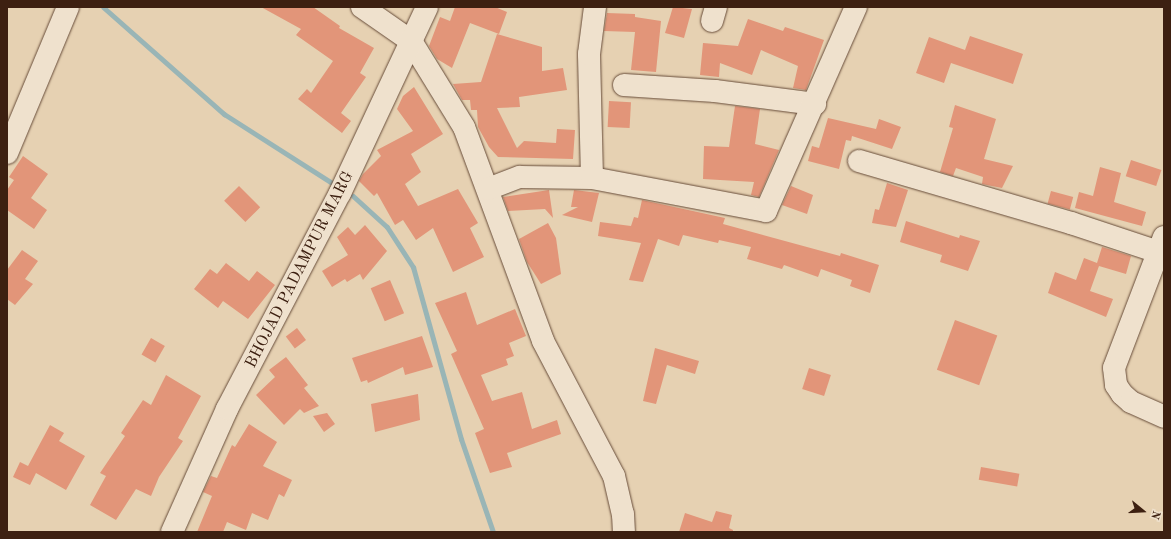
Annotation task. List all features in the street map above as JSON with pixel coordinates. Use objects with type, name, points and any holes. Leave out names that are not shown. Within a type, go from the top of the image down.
[{"type":"street","points":[[7,153],[68,7]]},
{"type":"street","points":[[362,7],[411,41],[464,127],[543,341],[614,476],[626,531]]},
{"type":"street","name":"BHOJAD PADAMPUR MARG","points":[[172,532],[224,417],[340,193],[427,7]]},
{"type":"street","points":[[592,178],[589,54],[595,7]]},
{"type":"street","points":[[488,189],[520,177],[592,178],[766,211],[815,104],[856,7]]},
{"type":"street","points":[[624,85],[751,95],[815,104]]},
{"type":"street","points":[[859,161],[1071,223],[1161,244],[1114,368],[1116,384],[1122,394],[1131,402],[1164,417]]},
{"type":"building","points":[[261,7],[313,7],[340,26],[339,28],[374,48],[360,73],[366,77],[341,113],[351,121],[342,133],[298,99],[307,89],[311,93],[333,61],[296,35],[301,29]]},
{"type":"building","points":[[455,7],[495,7],[507,12],[499,34],[470,23],[452,68],[437,59],[429,46],[440,17],[450,21]]},
{"type":"building","points":[[673,7],[692,9],[684,38],[665,33]]},
{"type":"building","points":[[607,13],[635,14],[635,17],[661,21],[656,72],[631,70],[635,32],[604,31]]},
{"type":"building","points":[[748,19],[783,31],[785,27],[824,40],[806,90],[793,88],[798,66],[761,50],[752,75],[720,63],[719,77],[700,75],[703,43],[738,46]]},
{"type":"building","points":[[497,34],[542,47],[542,71],[563,68],[567,90],[519,97],[520,107],[497,108],[517,148],[524,141],[556,143],[557,129],[575,130],[573,159],[498,157],[489,147],[478,127],[477,110],[471,110],[470,100],[462,100],[453,84],[481,82]]},
{"type":"building","points":[[970,36],[1023,54],[1013,84],[951,63],[944,83],[916,73],[929,37],[965,50]]},
{"type":"building","points":[[414,87],[443,134],[411,154],[421,172],[405,184],[418,206],[458,189],[478,223],[470,228],[484,257],[453,272],[433,228],[416,240],[403,220],[395,225],[377,193],[374,196],[359,181],[363,174],[381,156],[377,150],[413,131],[397,109],[403,96]]},
{"type":"building","points":[[609,101],[631,102],[630,128],[608,127]]},
{"type":"building","points":[[955,105],[996,119],[984,159],[1013,166],[1002,188],[982,184],[983,177],[956,168],[953,176],[940,172],[953,128],[949,127]]},
{"type":"building","points":[[735,106],[760,109],[755,144],[779,150],[759,197],[751,195],[754,182],[703,179],[704,146],[729,147]]},
{"type":"building","points":[[828,118],[876,129],[879,119],[901,127],[892,149],[852,136],[851,141],[846,140],[839,169],[808,161],[812,146],[819,148]]},
{"type":"building","points":[[23,156],[48,174],[31,198],[47,210],[34,229],[7,210],[7,190],[14,180],[9,177]]},
{"type":"building","points":[[1131,160],[1161,170],[1156,186],[1126,176]]},
{"type":"building","points":[[1100,167],[1121,173],[1114,202],[1146,212],[1142,226],[1075,208],[1079,192],[1093,196]]},
{"type":"building","points":[[887,183],[908,190],[896,227],[872,223],[875,209],[879,210]]},
{"type":"building","points":[[239,186],[260,207],[245,222],[224,201]]},
{"type":"building","points":[[791,186],[813,195],[807,214],[782,205]]},
{"type":"building","points":[[549,190],[553,218],[545,209],[508,211],[503,197]]},
{"type":"building","points":[[574,190],[599,193],[592,222],[562,215],[578,207],[571,207]]},
{"type":"building","points":[[1051,191],[1073,197],[1070,210],[1048,204]]},
{"type":"building","points":[[642,200],[725,218],[723,224],[840,256],[841,253],[879,265],[870,293],[850,286],[852,280],[821,269],[818,277],[784,265],[782,269],[747,259],[751,247],[719,240],[718,243],[683,235],[679,246],[658,239],[643,282],[629,280],[641,243],[598,236],[600,222],[631,226],[634,217],[638,218]]},
{"type":"building","points":[[906,221],[959,238],[960,235],[980,241],[968,271],[940,262],[942,255],[900,242]]},
{"type":"building","points":[[548,223],[556,238],[561,274],[541,284],[527,262],[519,239]]},
{"type":"building","points":[[365,225],[387,251],[363,280],[360,274],[347,282],[345,279],[332,287],[322,271],[348,255],[337,237],[348,227],[355,235]]},
{"type":"building","points":[[1102,247],[1131,256],[1126,274],[1099,266],[1090,291],[1113,299],[1106,317],[1048,293],[1055,272],[1076,280],[1084,258],[1097,263]]},
{"type":"building","points":[[22,250],[38,261],[25,279],[33,284],[15,305],[7,299],[7,270]]},
{"type":"building","points":[[226,263],[249,281],[257,271],[275,285],[248,319],[223,301],[218,308],[194,289],[210,269],[217,274]]},
{"type":"building","points":[[390,280],[404,313],[385,321],[371,288]]},
{"type":"building","points":[[466,292],[477,325],[515,309],[526,336],[509,343],[514,356],[506,359],[508,365],[481,375],[492,401],[522,392],[532,429],[557,420],[561,434],[507,453],[512,467],[490,473],[475,433],[484,429],[451,354],[457,351],[435,303]]},
{"type":"building","points":[[955,320],[997,335],[979,385],[937,370]]},
{"type":"building","points":[[297,328],[306,340],[295,348],[286,336]]},
{"type":"building","points":[[422,336],[433,367],[405,375],[403,367],[368,383],[367,380],[361,382],[352,358]]},
{"type":"building","points":[[151,338],[165,346],[155,362],[142,354]]},
{"type":"building","points":[[655,348],[699,361],[695,374],[667,365],[656,404],[643,401]]},
{"type":"building","points":[[286,357],[308,385],[304,388],[319,406],[304,413],[300,409],[284,425],[256,395],[275,377],[269,370]]},
{"type":"building","points":[[809,368],[831,375],[824,396],[802,389]]},
{"type":"building","points":[[166,375],[201,396],[178,438],[183,441],[159,477],[151,496],[136,489],[116,520],[90,505],[106,476],[100,473],[125,436],[121,433],[143,400],[151,405]]},
{"type":"building","points":[[418,394],[420,420],[375,432],[371,404]]},
{"type":"building","points":[[327,413],[335,424],[324,432],[313,416]]},
{"type":"building","points":[[249,424],[277,442],[263,466],[292,480],[284,497],[279,494],[268,520],[252,513],[246,530],[227,522],[223,532],[197,532],[212,496],[203,492],[211,476],[217,478],[232,445],[235,447]]},
{"type":"building","points":[[50,425],[64,433],[59,441],[85,456],[66,490],[36,473],[30,485],[13,477],[20,462],[28,466]]},
{"type":"building","points":[[981,467],[1019,474],[1017,487],[979,480]]},
{"type":"building","points":[[716,511],[732,515],[729,528],[733,530],[733,532],[679,532],[685,513],[712,522]]},
{"type":"waterway","points":[[103,7],[224,114],[332,183]]},
{"type":"waterway","points":[[353,196],[387,227],[413,267],[461,439],[493,532]]}]
